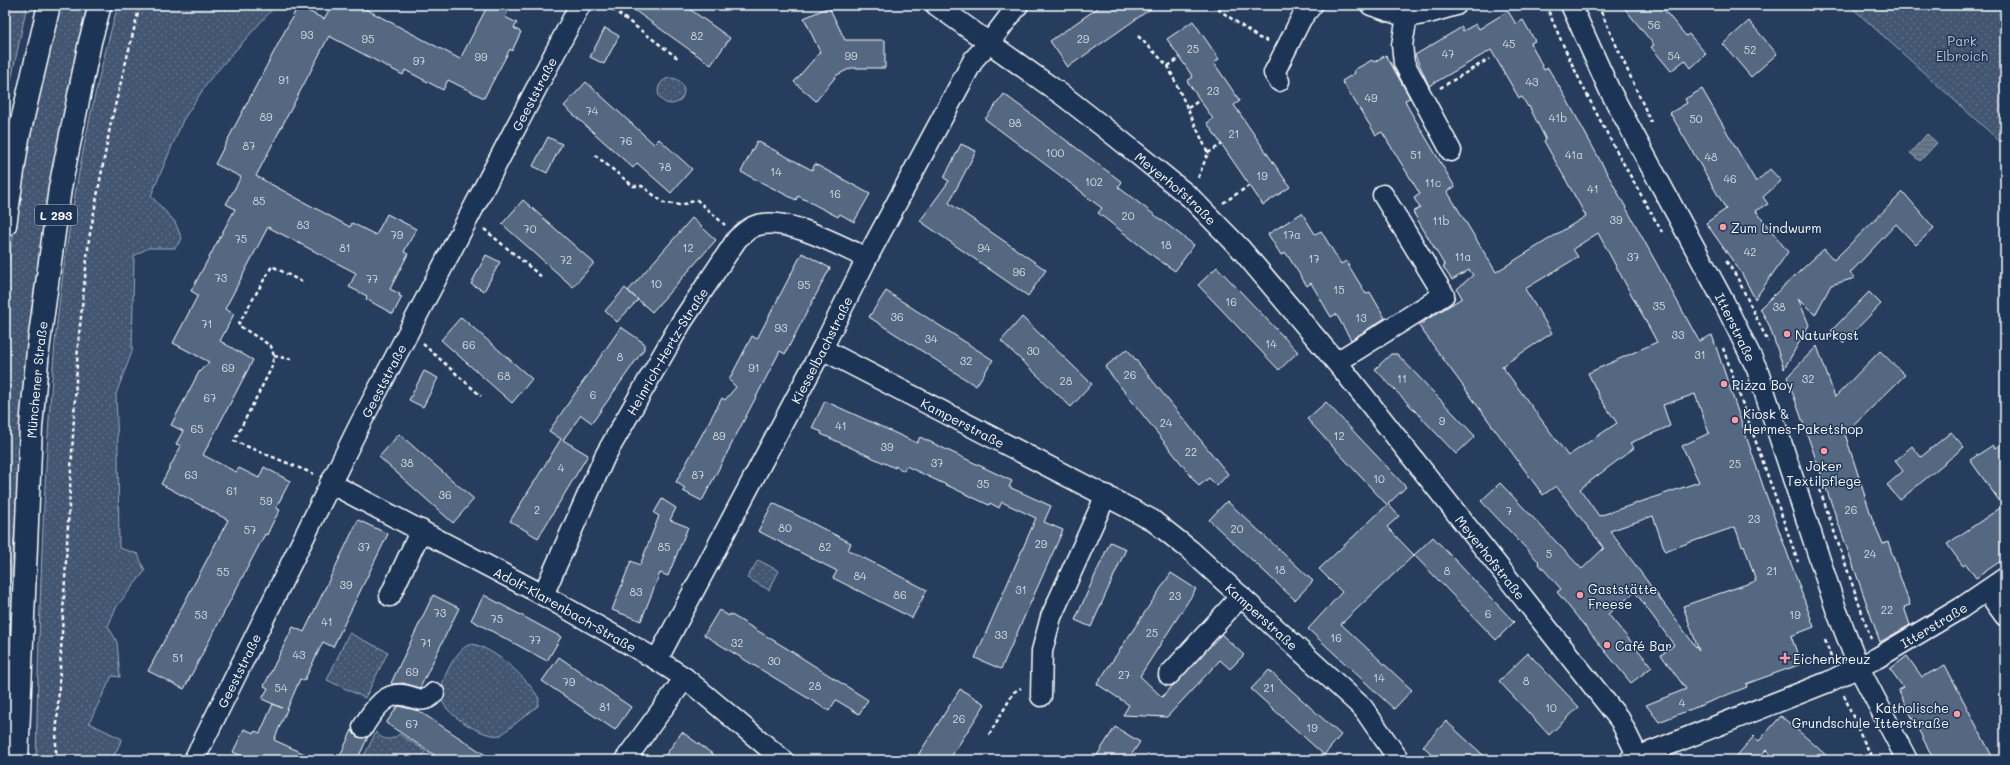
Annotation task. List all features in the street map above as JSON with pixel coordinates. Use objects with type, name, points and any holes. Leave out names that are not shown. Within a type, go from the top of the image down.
[{"type":"highway","points":[[5,225],[18,138],[49,5]]},
{"type":"highway","name":"Münchener Straße","points":[[17,760],[30,443],[38,350],[60,188],[90,42],[100,5]]},
{"type":"street","name":"Geeststraße","points":[[194,760],[330,483],[580,5]]},
{"type":"street","name":"Meyerhofstraße","points":[[936,5],[1065,97],[1190,197],[1240,248],[1337,362],[1620,720],[1634,758]]},
{"type":"street","points":[[989,43],[1018,5]]},
{"type":"street","points":[[1279,81],[1274,73],[1301,19],[1312,5]]},
{"type":"street","points":[[1371,5],[1407,17],[1429,13],[1456,5]]},
{"type":"street","name":"Itterstraße","points":[[1571,5],[1609,89],[1724,302],[1757,369],[1836,608],[1859,668],[1907,760]]},
{"type":"street","points":[[1407,17],[1401,53],[1404,63],[1451,151]]},
{"type":"street","name":"Kiesselbachstraße","points":[[657,660],[822,349],[867,258],[974,59],[989,43]]},
{"type":"street","points":[[1337,362],[1444,295],[1383,195]]},
{"type":"street","name":"Heinrich-Hertz-Straße","points":[[543,595],[605,456],[681,323],[737,239],[749,228],[772,223],[796,227],[867,258]]},
{"type":"street","name":"Kamperstraße","points":[[822,349],[1152,520],[1173,535],[1363,708],[1399,760]]},
{"type":"street","name":"Adolf-Klarenbach-Straße","points":[[330,483],[543,595],[657,660],[685,678],[783,760]]},
{"type":"street","points":[[1041,696],[1042,651],[1051,617],[1106,495]]},
{"type":"street","points":[[390,596],[421,530]]},
{"type":"street","name":"Itterstraße","points":[[1859,668],[1961,608],[2005,578]]},
{"type":"street","points":[[1987,591],[2005,616]]},
{"type":"street","points":[[1169,675],[1241,596]]},
{"type":"street","points":[[1634,758],[1828,682],[1859,668]]},
{"type":"street","points":[[625,760],[685,678]]},
{"type":"street","points":[[363,727],[374,710],[393,696],[402,695],[419,701],[427,699],[434,693]]},
{"type":"path","points":[[56,760],[78,345],[89,239],[111,122],[140,5]]},
{"type":"path","points":[[607,5],[680,59]]},
{"type":"path","points":[[1212,5],[1259,38],[1270,41],[1274,38]]},
{"type":"path","points":[[1546,5],[1562,44],[1614,146],[1663,234]]},
{"type":"path","points":[[1138,36],[1168,66],[1208,153]]},
{"type":"path","points":[[1168,66],[1180,58]]},
{"type":"path","points":[[1422,99],[1489,59]]},
{"type":"path","points":[[1188,108],[1200,100]]},
{"type":"path","points":[[1190,197],[1208,153],[1222,144]]},
{"type":"path","points":[[595,155],[633,186],[642,186],[664,203],[681,205],[697,200],[727,227],[737,239]]},
{"type":"path","points":[[1208,214],[1250,185]]},
{"type":"path","points":[[470,217],[543,278]]},
{"type":"path","points":[[302,282],[272,266],[238,325],[272,346],[274,356],[271,369],[234,441],[330,483]]},
{"type":"path","points":[[409,332],[481,396]]},
{"type":"path","points":[[1722,347],[1799,565]]},
{"type":"path","points":[[274,356],[291,359]]},
{"type":"path","points":[[1824,636],[1834,665]]},
{"type":"path","points":[[989,735],[1014,692],[1041,677]]},
{"type":"path","points":[[1842,689],[1861,736],[1874,760]]},
{"type":"green space","points":[[5,5],[27,5],[5,109]]},
{"type":"green space","points":[[58,5],[92,5],[26,386],[9,603],[5,760],[5,282],[48,41]]},
{"type":"green space","points":[[118,5],[276,5],[210,79],[183,120],[151,196],[175,222],[182,239],[175,248],[148,248],[134,256],[132,352],[116,394],[119,548],[138,554],[145,571],[117,606],[108,626],[117,642],[120,677],[112,676],[89,723],[122,739],[112,760],[36,760],[44,514],[49,415],[57,321],[69,230],[77,184],[95,93]]},
{"type":"green space","name":"Park Elbroich","points":[[1849,5],[2005,5],[2005,146]]},
{"type":"green space","points":[[671,78],[680,82],[684,91],[680,100],[671,104],[662,100],[658,91],[662,82]]},
{"type":"green space","points":[[758,560],[779,571],[769,590],[747,578]]},
{"type":"green space","points":[[349,633],[388,652],[365,698],[327,680]]},
{"type":"green space","points":[[471,644],[480,646],[510,665],[528,683],[539,699],[538,706],[501,735],[486,733],[468,725],[452,713],[442,701],[442,687],[449,668],[459,652]]},
{"type":"green space","points":[[376,732],[381,737],[387,739],[393,738],[399,734],[426,751],[419,760],[362,760]]},
{"type":"shaded area","points":[[1927,134],[1937,143],[1920,161],[1910,153]]},
{"type":"building","points":[[332,5],[358,5],[460,59],[488,5],[511,5],[505,17],[517,23],[514,28],[521,32],[512,51],[510,49],[484,98],[448,80],[443,90],[405,70],[403,75],[329,36],[256,176],[350,227],[352,223],[376,235],[387,214],[416,229],[404,252],[408,254],[390,289],[400,294],[399,296],[402,297],[393,314],[366,299],[367,296],[349,287],[356,273],[268,227],[225,309],[234,314],[220,341],[253,360],[203,455],[236,472],[239,468],[259,478],[264,467],[290,481],[276,508],[280,510],[267,535],[265,534],[184,689],[148,671],[228,520],[161,484],[181,446],[176,444],[183,431],[171,425],[199,372],[209,362],[173,343],[198,295],[191,291],[235,209],[226,204],[241,177],[215,164],[298,6],[324,19]]},
{"type":"building","points":[[627,5],[684,5],[730,38],[711,65]]},
{"type":"building","points":[[1102,5],[1156,5],[1068,67],[1050,41]]},
{"type":"building","points":[[1622,5],[1660,5],[1686,36],[1689,34],[1706,54],[1691,68],[1685,60],[1671,71],[1651,47],[1654,45]]},
{"type":"building","points":[[829,7],[845,40],[885,40],[885,68],[851,68],[837,75],[816,101],[794,82],[820,52],[804,18]]},
{"type":"building","points":[[1508,11],[1516,24],[1523,20],[1535,41],[1531,43],[1544,70],[1548,68],[1566,98],[1699,341],[1712,335],[1763,486],[1814,627],[1791,636],[1801,664],[1746,684],[1747,687],[1659,722],[1646,705],[1686,689],[1661,655],[1674,645],[1635,592],[1608,614],[1652,667],[1631,683],[1557,592],[1561,589],[1538,563],[1539,562],[1481,501],[1500,483],[1582,569],[1604,548],[1556,486],[1543,495],[1419,326],[1426,320],[1462,298],[1457,289],[1473,275],[1469,270],[1452,280],[1443,267],[1445,266],[1413,212],[1420,208],[1414,198],[1420,194],[1382,132],[1376,135],[1342,81],[1355,73],[1354,70],[1372,60],[1374,62],[1386,55],[1410,98],[1405,100],[1409,109],[1455,187],[1447,191],[1496,272],[1586,216],[1544,141],[1546,140],[1529,106],[1528,107],[1522,97],[1519,98],[1491,50],[1429,86],[1415,55],[1462,27],[1463,31],[1476,24],[1479,29]],"holes":[[[1598,233],[1657,342],[1588,373],[1600,398],[1617,423],[1568,456],[1502,366],[1552,333],[1525,289],[1578,257],[1573,249]],[[1695,394],[1709,433],[1682,446],[1699,482],[1599,516],[1580,489],[1634,448],[1630,443],[1670,426],[1663,405]],[[1653,516],[1665,551],[1735,527],[1742,546],[1744,545],[1756,581],[1683,606],[1699,651],[1610,531]]]},
{"type":"building","points":[[1193,21],[1219,59],[1214,63],[1240,101],[1234,105],[1290,187],[1263,205],[1207,123],[1213,119],[1187,81],[1193,77],[1167,39]]},
{"type":"building","points":[[1749,21],[1777,54],[1751,77],[1723,44]]},
{"type":"building","points":[[605,28],[619,36],[604,64],[590,57]]},
{"type":"building","points":[[586,82],[654,144],[659,139],[692,169],[671,193],[637,163],[633,168],[564,106]]},
{"type":"building","points":[[1702,89],[1756,182],[1770,169],[1781,181],[1763,197],[1768,204],[1756,211],[1788,252],[1755,299],[1742,274],[1706,223],[1726,209],[1670,113],[1687,103],[1685,99]]},
{"type":"building","points":[[1004,94],[1122,182],[1118,187],[1194,245],[1175,271],[1098,213],[1102,208],[1082,192],[985,119]]},
{"type":"building","points":[[548,137],[562,144],[547,173],[533,166]]},
{"type":"building","points":[[757,141],[812,170],[815,164],[870,194],[854,222],[840,214],[838,217],[798,196],[796,200],[741,172]]},
{"type":"building","points":[[961,144],[976,151],[949,203],[1046,270],[1028,296],[920,221],[949,181],[944,178]]},
{"type":"building","points":[[1903,192],[1934,228],[1916,245],[1896,224],[1850,273],[1855,278],[1831,285],[1815,315],[1798,298],[1809,325],[1784,369],[1769,325],[1760,308],[1824,249],[1834,260]]},
{"type":"building","points":[[523,200],[594,263],[573,287],[502,224]]},
{"type":"building","points":[[1302,213],[1315,234],[1321,231],[1341,264],[1346,261],[1366,294],[1370,292],[1385,318],[1351,340],[1336,314],[1331,317],[1311,283],[1307,286],[1286,253],[1281,255],[1268,234]]},
{"type":"building","points":[[692,218],[716,240],[652,312],[628,291]]},
{"type":"building","points":[[802,253],[830,268],[785,354],[780,351],[702,501],[683,491],[685,488],[676,482],[722,398],[725,400],[736,387],[729,380],[752,336],[757,339]]},
{"type":"building","points":[[486,255],[500,262],[484,291],[471,284]]},
{"type":"building","points":[[1217,267],[1298,352],[1279,370],[1198,285]]},
{"type":"building","points":[[625,288],[638,300],[617,322],[605,311]]},
{"type":"building","points":[[886,291],[993,360],[976,386],[869,317]]},
{"type":"building","points":[[1869,292],[1881,304],[1843,343],[1831,331]]},
{"type":"building","points":[[461,317],[532,379],[512,403],[441,340]]},
{"type":"building","points":[[1022,317],[1092,384],[1071,407],[1001,341]]},
{"type":"building","points":[[621,327],[644,343],[644,349],[592,423],[581,415],[563,440],[588,455],[538,538],[510,521],[561,439],[549,431]]},
{"type":"building","points":[[1817,346],[1835,397],[1880,351],[1905,375],[1845,434],[1872,518],[1883,544],[1888,542],[1910,605],[1904,607],[1910,625],[1880,642],[1787,377]]},
{"type":"building","points":[[1127,349],[1228,474],[1217,486],[1209,478],[1199,486],[1105,367]]},
{"type":"building","points":[[1391,354],[1397,354],[1475,436],[1456,454],[1375,369]]},
{"type":"building","points":[[424,371],[438,378],[423,407],[409,400]]},
{"type":"building","points":[[825,401],[917,443],[920,437],[1012,481],[1009,487],[1051,506],[1044,522],[1063,530],[1001,669],[975,658],[1036,518],[1002,502],[999,508],[990,503],[989,505],[906,466],[904,471],[895,466],[895,468],[821,434],[822,432],[812,428]]},
{"type":"building","points":[[1326,402],[1406,487],[1388,504],[1399,516],[1387,527],[1414,555],[1341,624],[1412,690],[1394,709],[1308,629],[1342,592],[1319,569],[1387,505],[1307,419]]},
{"type":"building","points":[[1951,432],[1964,447],[1900,500],[1887,485],[1903,471],[1895,461],[1912,446],[1921,457]]},
{"type":"building","points":[[399,434],[474,499],[453,523],[379,457]]},
{"type":"building","points":[[2005,441],[2005,558],[1976,578],[1966,564],[1963,566],[1947,544],[2003,506],[1970,460],[1993,445],[1995,448]]},
{"type":"building","points":[[662,499],[676,508],[670,520],[688,527],[668,576],[660,573],[641,621],[612,610],[631,561],[640,565],[659,516],[654,513]]},
{"type":"building","points":[[1227,501],[1313,581],[1295,600],[1209,520]]},
{"type":"building","points":[[773,503],[851,543],[848,550],[927,590],[912,618],[833,578],[837,571],[758,531]]},
{"type":"building","points":[[358,520],[388,534],[333,647],[323,642],[304,681],[300,679],[274,740],[318,760],[250,760],[233,752],[244,729],[254,733],[255,731],[260,733],[273,704],[282,708],[262,699],[268,688],[264,686],[293,627],[304,632]]},
{"type":"building","points":[[1433,537],[1514,622],[1496,640],[1414,555]]},
{"type":"building","points":[[1110,542],[1126,549],[1091,627],[1075,620]]},
{"type":"building","points":[[1171,573],[1196,589],[1140,676],[1162,697],[1221,634],[1244,655],[1230,669],[1220,660],[1167,717],[1123,715],[1129,705],[1097,684]]},
{"type":"building","points":[[433,595],[459,608],[420,688],[403,683],[393,684],[391,683]]},
{"type":"building","points":[[484,595],[561,637],[547,661],[471,620]]},
{"type":"building","points":[[719,610],[729,616],[730,614],[868,700],[859,714],[836,700],[829,711],[704,635]]},
{"type":"building","points":[[1528,653],[1579,707],[1549,735],[1499,681]]},
{"type":"building","points":[[1907,656],[1922,677],[1945,665],[1994,760],[1934,760],[1898,690],[1903,687],[1890,669]]},
{"type":"building","points":[[559,657],[631,707],[615,730],[542,681]]},
{"type":"building","points":[[1269,670],[1341,735],[1324,755],[1251,689]]},
{"type":"building","points":[[960,689],[985,704],[949,760],[915,760]]},
{"type":"building","points":[[398,706],[419,711],[493,760],[442,760],[386,723]]},
{"type":"building","points":[[1781,716],[1831,760],[1777,760],[1766,750],[1757,760],[1733,760],[1754,736],[1759,741]]},
{"type":"building","points":[[1446,721],[1489,760],[1438,760],[1423,746]]},
{"type":"building","points":[[1115,727],[1140,742],[1128,760],[1094,760]]},
{"type":"building","points":[[352,730],[357,737],[368,737],[357,760],[338,760]]},
{"type":"building","points":[[682,732],[721,760],[662,760]]},
{"type":"place","name":"Zum Lindwurm","points":[[1723,227]]},
{"type":"place","name":"Naturkost","points":[[1787,334]]},
{"type":"place","name":"Pizza Boy","points":[[1724,384]]},
{"type":"place","name":"Kiosk & Hermes-Paketshop","points":[[1735,420]]},
{"type":"place","name":"Joker Textilpflege","points":[[1824,451]]},
{"type":"place","name":"Gaststätte Freese","points":[[1580,595]]},
{"type":"place","name":"Café Bar","points":[[1607,645]]},
{"type":"place","name":"Eichenkreuz","points":[[1785,658]]},
{"type":"place","name":"Katholische Grundschule Itterstraße","points":[[1957,714]]}]
